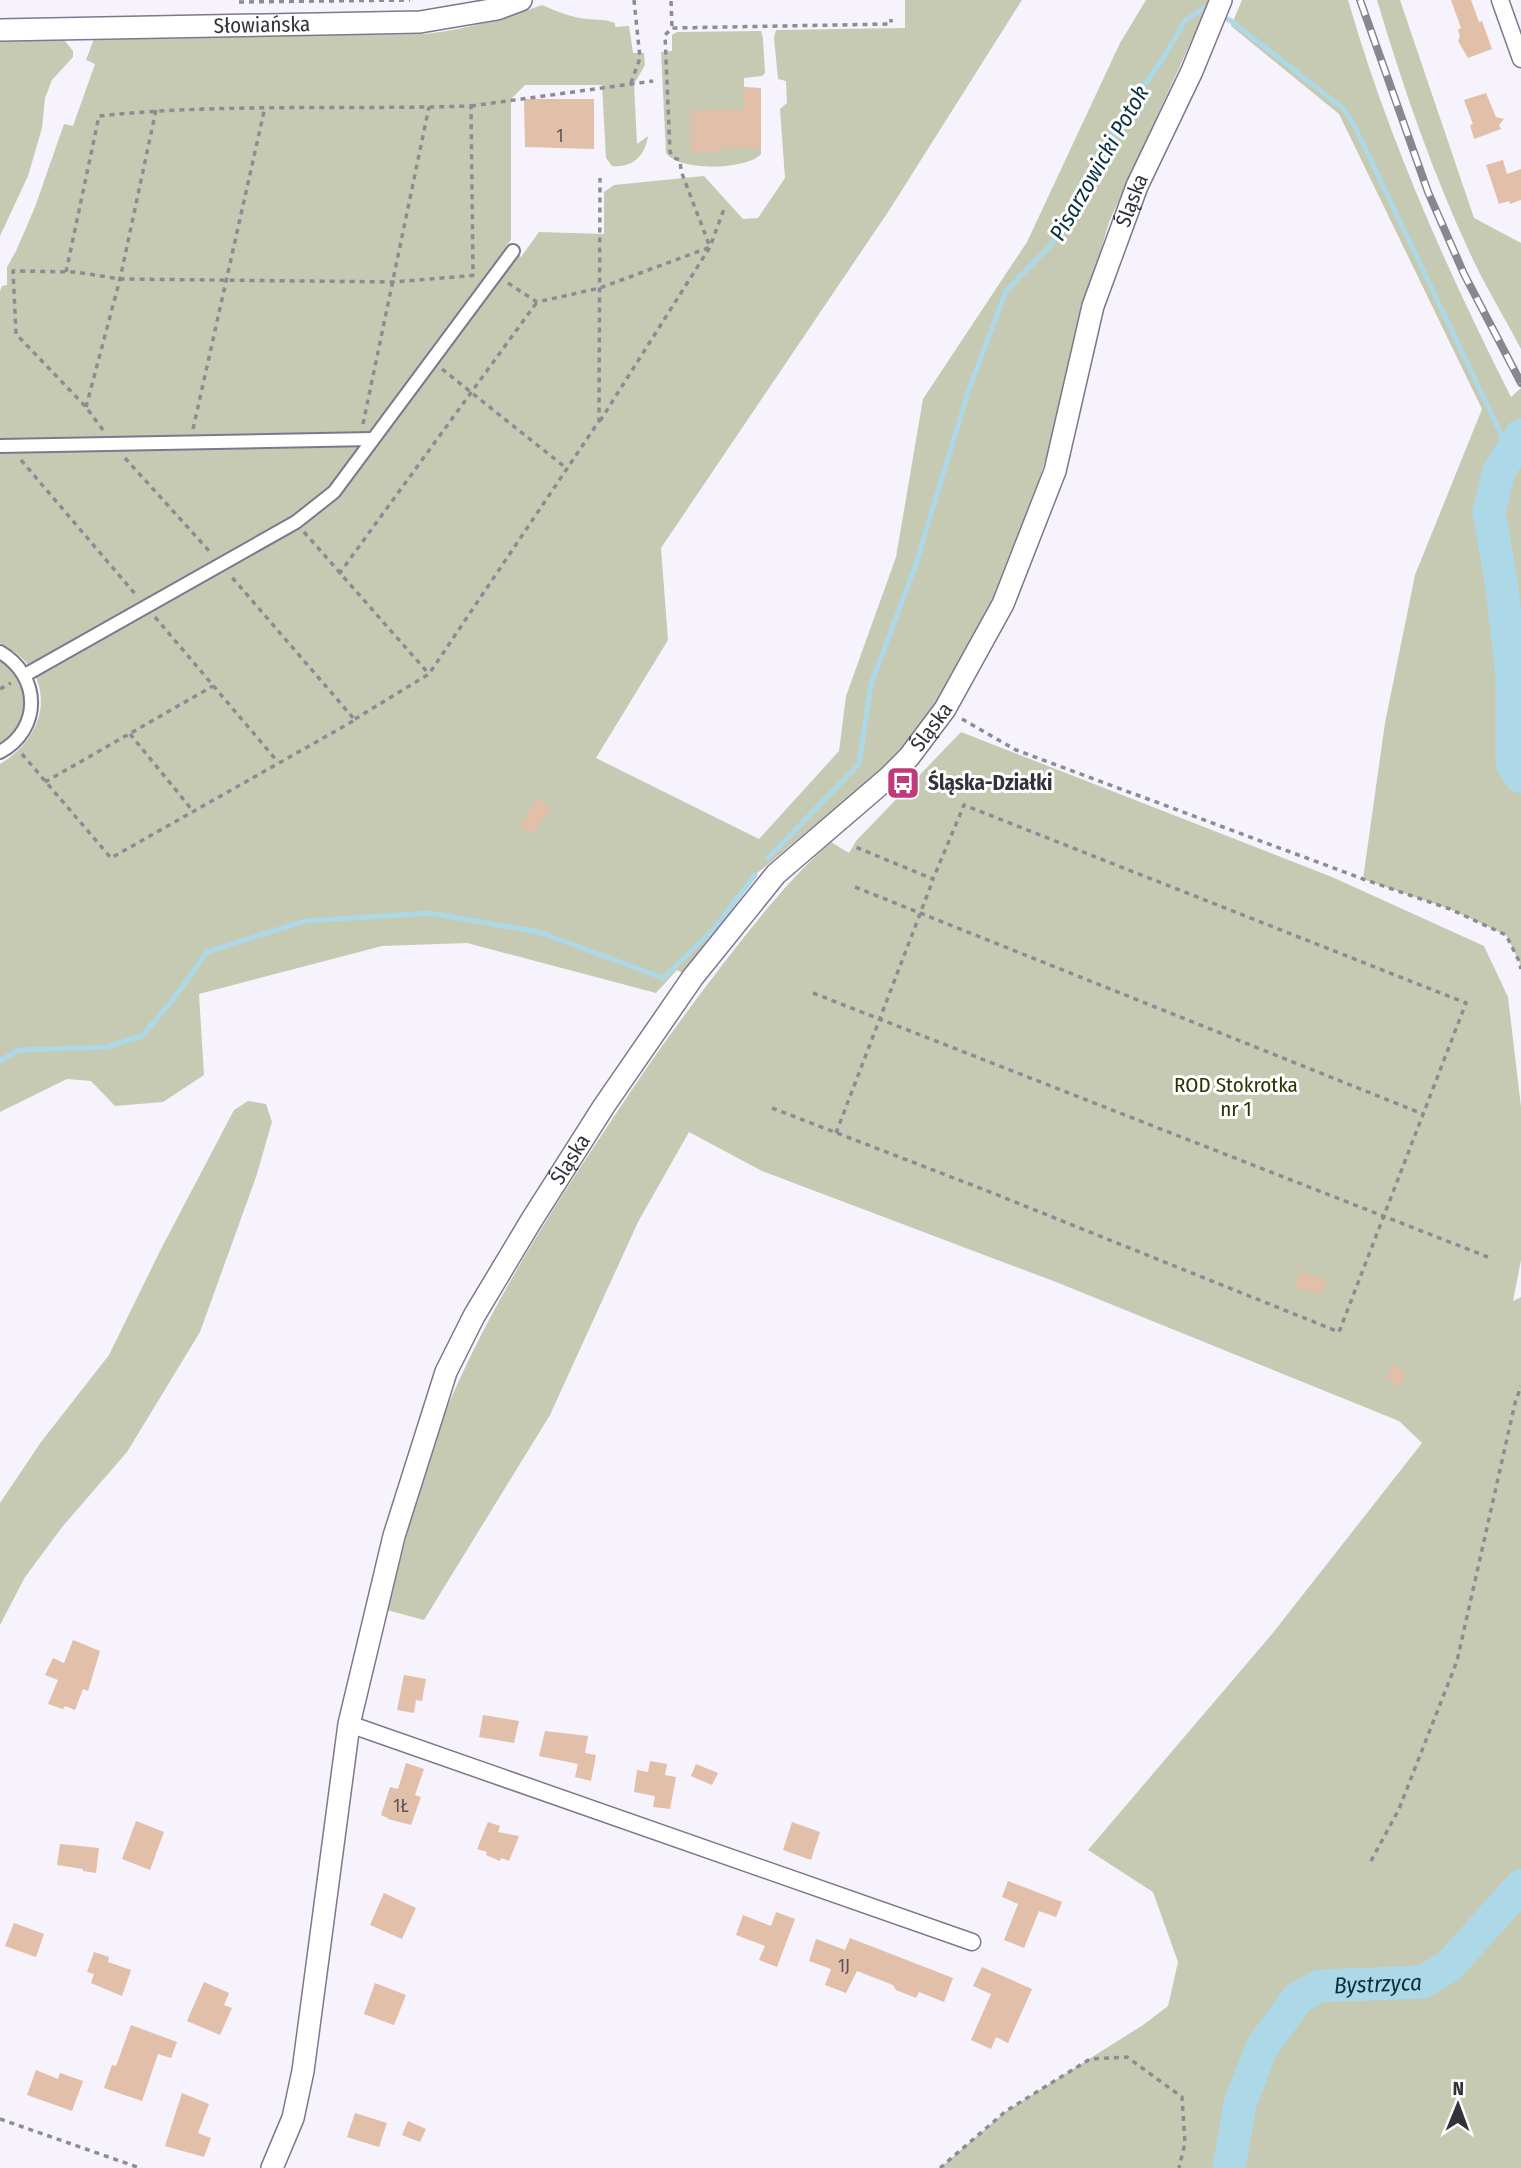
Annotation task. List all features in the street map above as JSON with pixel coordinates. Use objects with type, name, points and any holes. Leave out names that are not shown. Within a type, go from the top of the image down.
[{"type":"street","name":"Słowiańska","points":[[0,30],[420,22],[497,9],[521,0]]},
{"type":"street","name":"Śląska","points":[[272,2168],[293,2118],[303,2071],[349,1724],[394,1536],[446,1372],[510,1256],[604,1105],[693,977],[776,874],[909,757],[945,709],[1003,604],[1055,471],[1093,306],[1137,186],[1192,71],[1221,0]]},
{"type":"street","points":[[1500,0],[1521,59]]},
{"type":"street","points":[[25,675],[296,522],[334,492],[513,251]]},
{"type":"street","points":[[0,446],[373,439]]},
{"type":"street","points":[[0,652],[12,659],[25,675],[30,688],[30,715],[25,728],[13,745],[0,752]]},
{"type":"street","points":[[349,1724],[972,1941]]},
{"type":"path","points":[[239,2],[411,0]]},
{"type":"path","points":[[631,83],[640,58],[634,0]]},
{"type":"path","points":[[671,1],[672,28]]},
{"type":"path","points":[[710,247],[681,172],[680,160],[674,158],[670,152],[665,35],[672,28],[891,24],[891,19]]},
{"type":"path","points":[[66,272],[99,116],[156,110],[265,107],[471,106],[653,81]]},
{"type":"path","points":[[471,106],[472,275]]},
{"type":"path","points":[[189,444],[265,107]]},
{"type":"path","points":[[360,441],[429,107]]},
{"type":"path","points":[[86,407],[120,279],[156,110]]},
{"type":"path","points":[[599,421],[600,178]]},
{"type":"path","points":[[13,745],[111,858],[355,720],[429,674],[599,421],[710,247],[724,209]]},
{"type":"path","points":[[339,573],[537,302],[600,288],[710,247]]},
{"type":"path","points":[[355,720],[113,444],[86,407],[16,334],[13,271],[66,272],[120,279],[394,282],[496,275],[537,302]]},
{"type":"path","points":[[432,361],[566,468]]},
{"type":"path","points":[[296,522],[429,674]]},
{"type":"path","points":[[45,782],[213,686]]},
{"type":"path","points":[[945,709],[1016,750],[1450,909],[1506,935],[1521,969]]},
{"type":"path","points":[[130,734],[193,811]]},
{"type":"path","points":[[772,1108],[1339,1332],[1466,1003],[964,804],[836,1133]]},
{"type":"path","points":[[853,846],[933,879]]},
{"type":"path","points":[[855,887],[1423,1114]]},
{"type":"path","points":[[813,993],[1488,1257]]},
{"type":"path","points":[[1371,1861],[1399,1810],[1457,1661],[1521,1386]]},
{"type":"path","points":[[940,2168],[1006,2111],[1090,2059],[1127,2057],[1182,2097],[1185,2143],[1179,2168]]},
{"type":"path","points":[[0,2119],[140,2168]]},
{"type":"green space","points":[[905,0],[1022,0],[890,209],[661,548],[668,640],[596,758],[759,839],[839,751],[846,696],[896,557],[923,399],[1027,242],[1120,43],[1146,0],[1210,0],[1109,222],[1074,343],[1048,451],[1024,529],[984,618],[933,711],[897,757],[755,875],[683,973],[677,970],[656,993],[467,943],[382,946],[199,994],[204,1075],[163,1102],[115,1106],[91,1081],[67,1079],[0,1112],[0,764],[30,736],[38,719],[41,702],[39,685],[31,669],[18,655],[0,643],[0,291],[2,286],[7,285],[7,267],[35,207],[64,124],[73,126],[95,64],[86,60],[94,39],[425,34],[484,23],[542,5],[574,17],[615,23],[615,27],[629,26],[633,53],[644,53],[645,65],[634,84],[637,144],[648,136],[641,155],[632,163],[612,166],[606,158],[602,85],[525,85],[511,99],[511,240],[506,246],[521,257],[539,232],[604,234],[604,192],[614,185],[704,176],[743,219],[758,218],[785,178],[780,109],[787,103],[786,81],[778,79],[774,38],[776,30],[905,28]]},
{"type":"green space","points":[[1242,0],[1348,0],[1381,102],[1441,251],[1511,397],[1521,388],[1521,969],[1506,935],[1450,909],[1363,879],[1385,723],[1415,575],[1482,409],[1339,114],[1231,26]]},
{"type":"green space","points":[[1377,0],[1400,0],[1474,218],[1521,243],[1521,349],[1480,274],[1450,208],[1410,104]]},
{"type":"green space","points":[[761,31],[765,73],[762,76],[744,78],[744,87],[761,88],[761,154],[742,163],[713,167],[673,159],[666,153],[661,52],[672,51],[672,35],[677,32]]},
{"type":"green space","points":[[61,36],[73,51],[73,57],[52,80],[45,98],[42,128],[28,176],[0,236],[0,38]]},
{"type":"green space","points":[[0,659],[19,680],[26,703],[20,727],[12,738],[0,747]]},
{"type":"green space","name":"ROD Stokrotka nr 1","points":[[961,732],[1332,877],[1484,946],[1508,997],[1521,1107],[1521,1260],[1513,1301],[1521,1297],[1521,2168],[940,2168],[1005,2112],[1143,2025],[1168,2006],[1178,1962],[1153,1892],[1088,1850],[1272,1634],[1422,1443],[1399,1421],[1056,1282],[762,1171],[689,1132],[638,1222],[550,1415],[424,1620],[387,1610],[422,1479],[449,1403],[486,1326],[528,1250],[574,1177],[672,1032],[776,898],[831,842],[849,853],[856,841]]},
{"type":"green space","points":[[248,1101],[266,1104],[272,1122],[256,1177],[200,1332],[127,1452],[63,1526],[25,1577],[0,1625],[0,1503],[41,1442],[109,1355],[234,1110]]},
{"type":"building","points":[[1451,0],[1471,0],[1492,49],[1468,58],[1458,41],[1458,30],[1461,28]]},
{"type":"building","points":[[744,88],[761,88],[761,148],[722,147],[722,152],[691,152],[691,110],[744,110]]},
{"type":"building","points":[[1486,93],[1496,117],[1504,119],[1499,125],[1501,129],[1474,139],[1470,125],[1473,124],[1464,100]]},
{"type":"building","points":[[524,99],[594,99],[594,149],[525,147]]},
{"type":"building","points":[[1503,160],[1507,174],[1521,169],[1521,200],[1510,204],[1509,201],[1499,204],[1486,165]]},
{"type":"building","points":[[537,799],[551,808],[532,835],[519,826]]},
{"type":"building","points":[[1300,1271],[1326,1280],[1321,1295],[1296,1287]]},
{"type":"building","points":[[1393,1364],[1407,1373],[1399,1387],[1385,1378]]},
{"type":"building","points":[[73,1640],[100,1651],[88,1691],[83,1689],[75,1710],[48,1704],[58,1680],[45,1675],[53,1658],[64,1663]]},
{"type":"building","points":[[404,1675],[426,1679],[422,1701],[416,1700],[414,1713],[397,1710]]},
{"type":"building","points":[[483,1715],[519,1721],[514,1743],[479,1737]]},
{"type":"building","points":[[545,1731],[588,1736],[585,1753],[596,1755],[591,1781],[575,1777],[578,1764],[539,1756]]},
{"type":"building","points":[[650,1761],[667,1764],[665,1775],[676,1777],[670,1809],[653,1807],[655,1796],[634,1792],[637,1770],[648,1772]]},
{"type":"building","points":[[406,1763],[424,1769],[415,1795],[421,1797],[411,1825],[381,1815],[390,1787],[398,1789]]},
{"type":"building","points":[[696,1764],[718,1773],[712,1785],[691,1776]]},
{"type":"building","points":[[136,1821],[164,1832],[150,1870],[122,1859]]},
{"type":"building","points":[[488,1822],[500,1826],[498,1832],[519,1836],[509,1861],[501,1858],[500,1861],[477,1849]]},
{"type":"building","points":[[792,1822],[820,1832],[811,1860],[783,1850]]},
{"type":"building","points":[[60,1844],[99,1848],[96,1873],[57,1865]]},
{"type":"building","points":[[1008,1881],[1062,1902],[1056,1917],[1039,1911],[1024,1948],[1004,1940],[1018,1904],[1002,1897]]},
{"type":"building","points":[[384,1893],[416,1908],[402,1939],[370,1925]]},
{"type":"building","points":[[776,1912],[795,1919],[777,1967],[759,1960],[765,1946],[736,1935],[743,1915],[771,1926]]},
{"type":"building","points":[[14,1923],[44,1934],[36,1957],[5,1946]]},
{"type":"building","points":[[850,1938],[953,1978],[944,2002],[919,1992],[916,1998],[896,1990],[893,1985],[857,1971],[846,1993],[825,1985],[831,1969],[809,1961],[816,1939],[845,1950]]},
{"type":"building","points":[[94,1952],[109,1957],[108,1962],[131,1970],[122,1996],[91,1983],[94,1974],[87,1972]]},
{"type":"building","points":[[982,1967],[1032,1989],[1008,2043],[996,2037],[991,2049],[971,2040],[991,1994],[973,1986]]},
{"type":"building","points":[[204,1982],[229,1993],[224,2005],[232,2008],[220,2035],[187,2021]]},
{"type":"building","points":[[375,1983],[406,1995],[394,2025],[364,2014]]},
{"type":"building","points":[[131,2025],[177,2042],[171,2058],[158,2054],[142,2101],[104,2088],[112,2065],[116,2066]]},
{"type":"building","points":[[36,2070],[58,2079],[60,2073],[83,2081],[72,2111],[27,2095]]},
{"type":"building","points":[[182,2093],[209,2104],[198,2133],[211,2138],[204,2157],[165,2146]]},
{"type":"building","points":[[355,2113],[387,2123],[379,2147],[347,2137]]},
{"type":"building","points":[[408,2121],[426,2129],[420,2142],[402,2135]]},
{"type":"waterway","name":"Pisarzowicki Potok","points":[[768,858],[859,764],[871,684],[915,567],[969,389],[1006,291],[1050,246],[1130,106],[1185,21],[1203,8],[1210,11]]},
{"type":"waterway","name":"Pisarzowicki Potok","points":[[1219,15],[1231,21],[1344,109],[1510,453]]},
{"type":"waterway","name":"Bystrzyca","points":[[1521,435],[1499,471],[1489,512],[1501,581],[1512,675],[1512,763],[1521,777]]},
{"type":"waterway","name":"Pisarzowicki Potok","points":[[0,1061],[19,1050],[106,1047],[142,1036],[172,1001],[207,952],[305,921],[430,913],[539,932],[663,978],[713,930],[755,875]]},
{"type":"waterway","name":"Bystrzyca","points":[[1229,2168],[1240,2104],[1262,2047],[1297,1999],[1319,1986],[1423,1982],[1449,1966],[1521,1886]]},
{"type":"railway","points":[[1360,0],[1428,192],[1464,274],[1521,383]]},
{"type":"place","name":"Śląska-Działki","points":[[903,783]]}]
